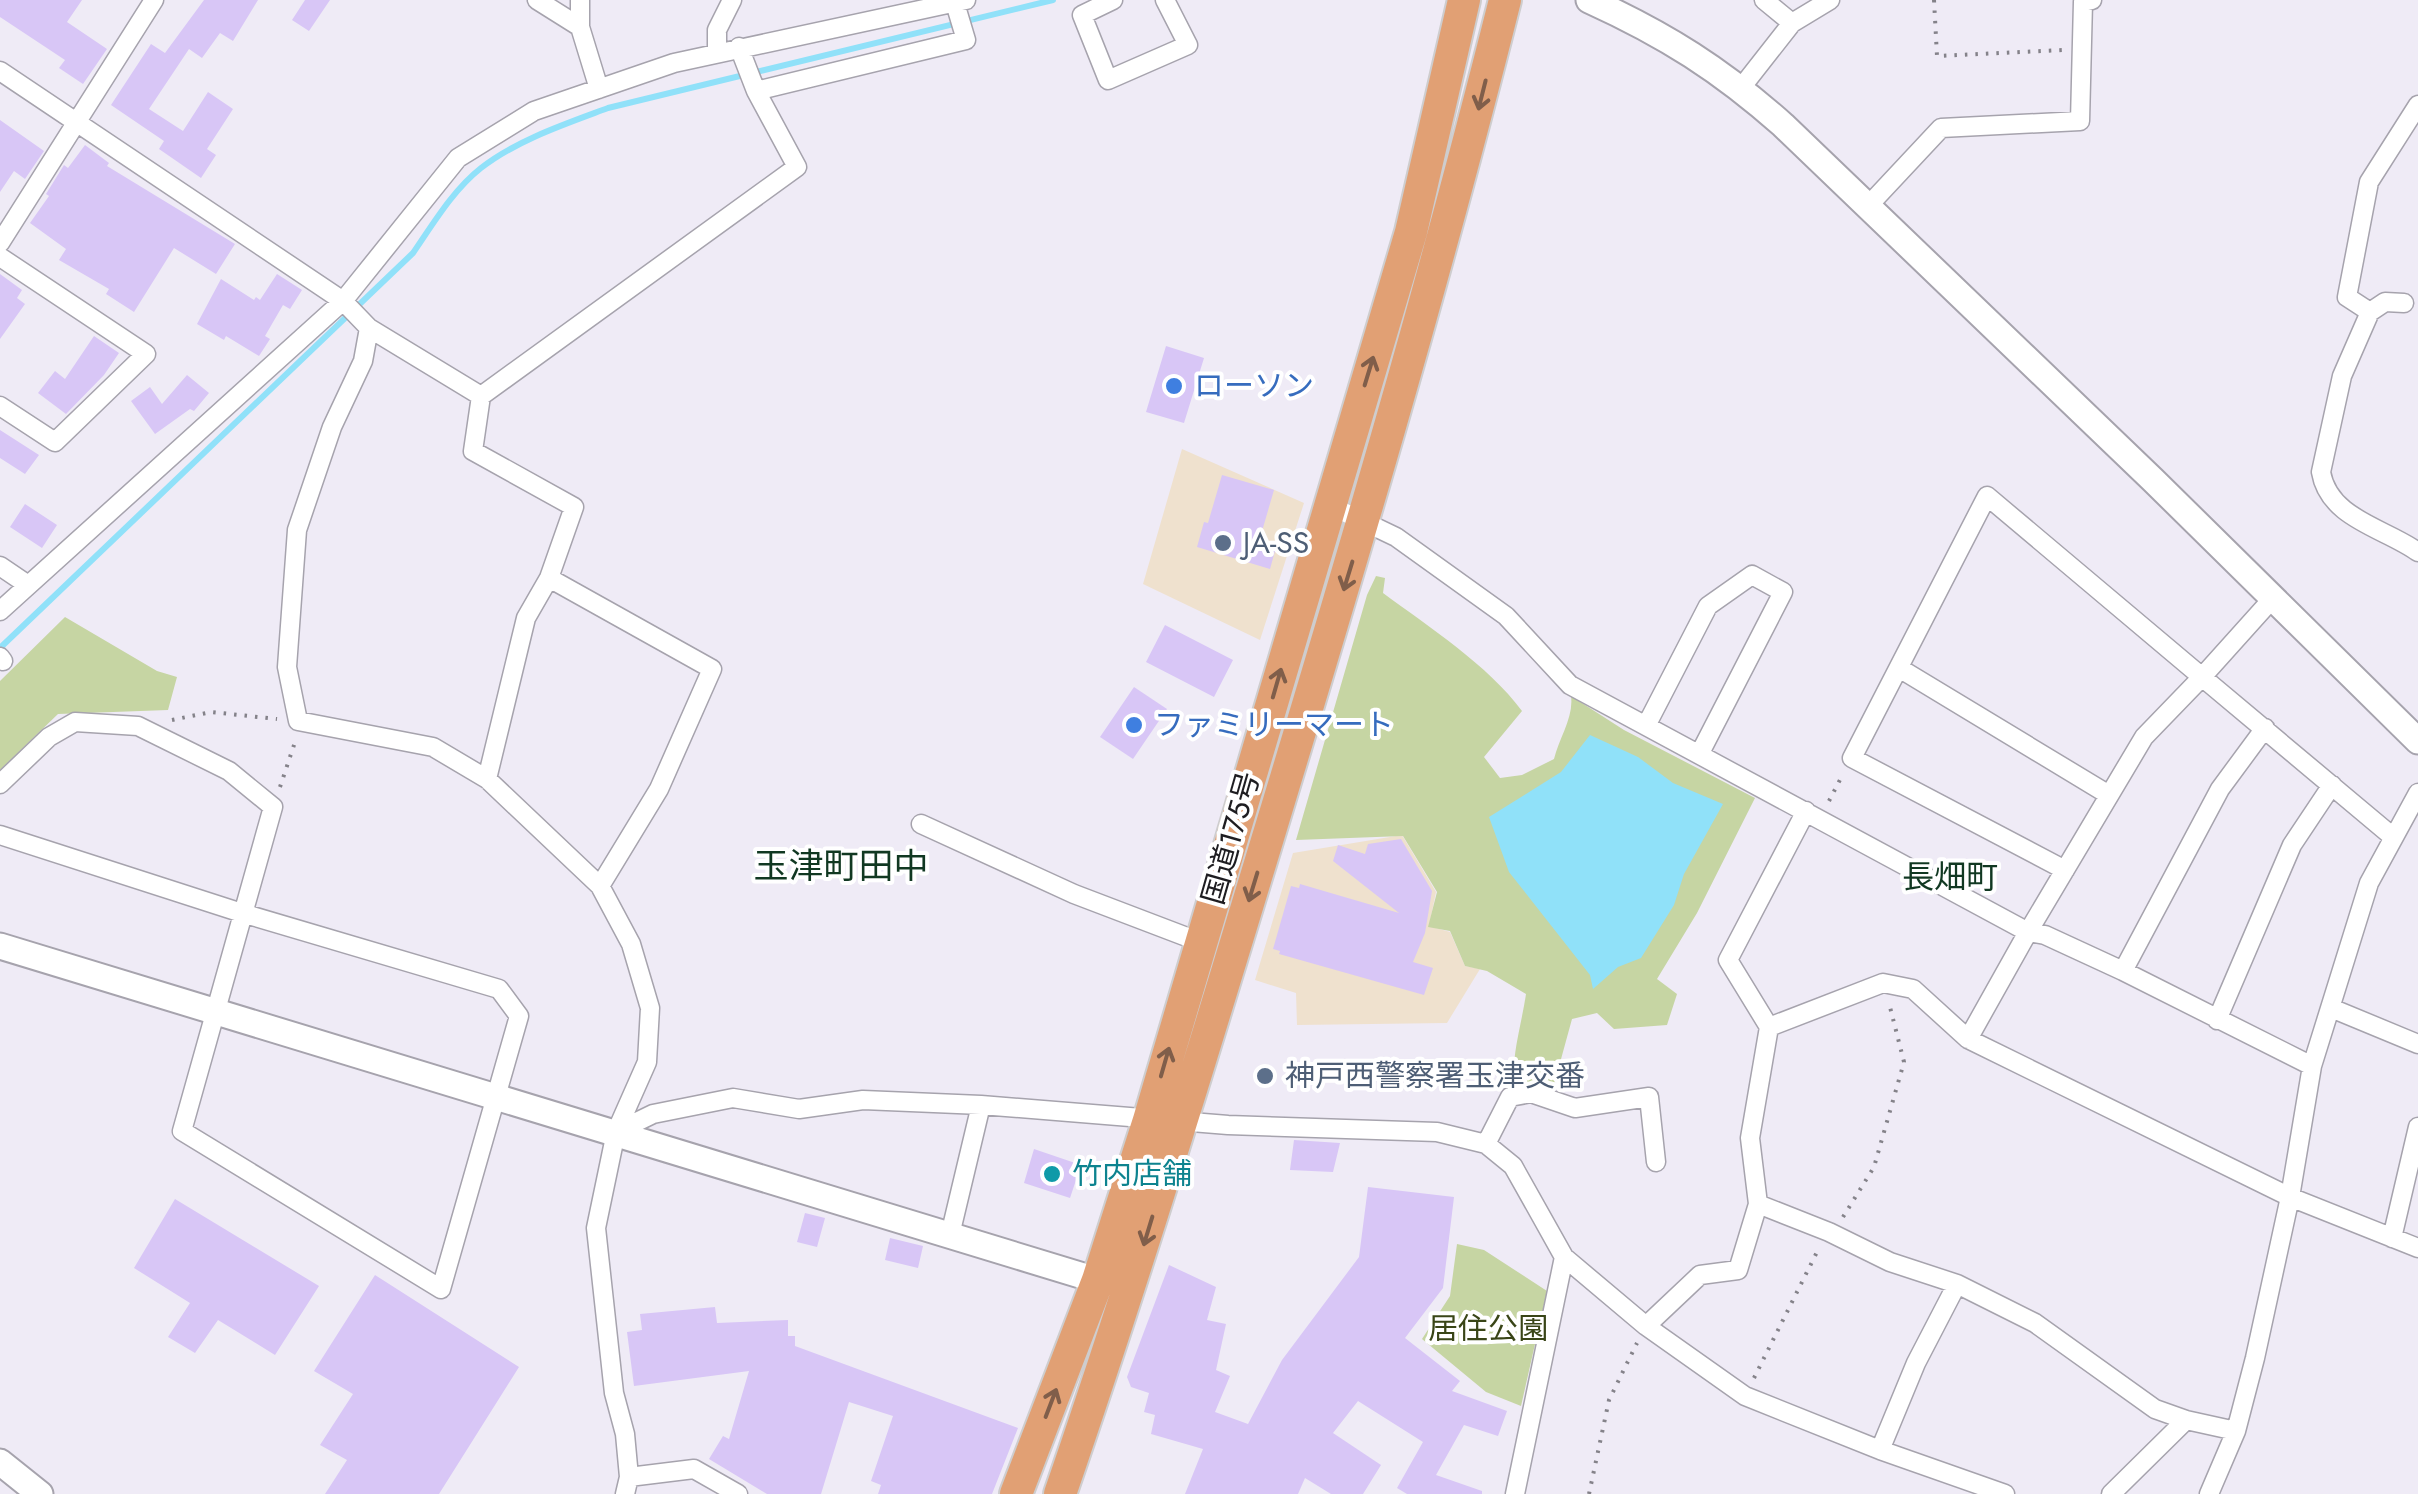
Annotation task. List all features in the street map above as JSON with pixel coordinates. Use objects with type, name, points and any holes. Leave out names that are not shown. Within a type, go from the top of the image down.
[{"type":"highway","name":"国道175号","points":[[1016,1494],[1098,1280],[1149,1120],[1411,232],[1464,0]]},
{"type":"highway","name":"国道175号","points":[[1060,1494],[1130,1291],[1364,520],[1456,198],[1506,0]]},
{"type":"street","points":[[0,243],[154,0]]},
{"type":"street","points":[[537,0],[580,27]]},
{"type":"street","points":[[580,0],[580,27],[600,89]]},
{"type":"street","points":[[717,53],[717,30],[732,0]]},
{"type":"street","points":[[1112,0],[1079,8],[1108,80],[1188,45],[1165,0]]},
{"type":"street","points":[[1590,0],[1694,53],[1741,88],[1868,206],[2418,741]]},
{"type":"street","points":[[1764,0],[1792,23]]},
{"type":"street","points":[[1741,88],[1792,23],[1830,0]]},
{"type":"street","points":[[1868,206],[1941,128],[2080,121],[2084,2],[2092,0]]},
{"type":"street","points":[[0,611],[343,302],[458,158],[534,111],[674,64],[960,2],[966,40],[756,91]]},
{"type":"street","points":[[487,779],[526,618],[549,578],[574,507],[473,451],[481,396],[798,167],[756,91],[739,48]]},
{"type":"street","points":[[0,71],[343,302],[369,328],[481,396]]},
{"type":"street","points":[[2370,312],[2348,296],[2369,182],[2418,105]]},
{"type":"street","points":[[0,257],[146,354],[55,442],[0,406]]},
{"type":"street","points":[[2404,303],[2385,302],[2370,312],[2342,376],[2321,472],[2323,488],[2361,523],[2396,536],[2418,552]]},
{"type":"street","points":[[369,328],[363,360],[332,427],[298,530],[287,668],[298,721],[433,746],[487,779],[600,886],[631,944],[650,1008],[647,1062],[616,1132],[596,1228],[614,1393],[625,1434],[627,1486],[694,1470],[738,1494]]},
{"type":"street","points":[[2065,870],[1852,758],[1988,496],[2393,837]]},
{"type":"street","points":[[1329,505],[1396,537],[1506,616],[1570,685],[2028,932],[2045,935],[2123,971],[2312,1066]]},
{"type":"street","points":[[0,566],[28,585]]},
{"type":"street","points":[[1647,724],[1708,606],[1752,575],[1782,592],[1700,753]]},
{"type":"street","points":[[549,578],[712,669],[659,789],[600,886]]},
{"type":"street","points":[[1968,1039],[2144,737],[2273,598]]},
{"type":"street","points":[[1899,668],[2109,795]]},
{"type":"street","points":[[0,784],[49,737],[75,722],[138,726],[229,771],[273,806],[242,912],[182,1132],[441,1289],[519,1016],[499,989],[242,912],[0,835]]},
{"type":"street","points":[[2123,971],[2220,789],[2264,728]]},
{"type":"street","points":[[2217,1020],[2292,846],[2332,785]]},
{"type":"street","points":[[2208,1494],[2236,1431],[2256,1358],[2290,1197],[2312,1066],[2369,883],[2418,793]]},
{"type":"street","points":[[1646,1326],[1700,1275],[1738,1270],[1758,1204],[1750,1138],[1769,1028],[1728,960],[1813,815]]},
{"type":"street","points":[[921,824],[1074,894],[1200,942]]},
{"type":"street","points":[[0,946],[1130,1291]]},
{"type":"street","points":[[1769,1028],[1884,983],[1913,990],[1968,1039],[2290,1197],[2418,1248]]},
{"type":"street","points":[[2330,1008],[2418,1044]]},
{"type":"street","points":[[1486,1144],[1510,1097],[1531,1094],[1575,1108],[1649,1096],[1656,1162]]},
{"type":"street","points":[[616,1132],[653,1114],[732,1098],[798,1109],[862,1100],[981,1105],[1149,1120],[1436,1132],[1486,1144],[1513,1166],[1564,1257],[1646,1326],[1744,1396],[2005,1494]]},
{"type":"street","points":[[950,1235],[981,1105]]},
{"type":"street","points":[[2392,1238],[2418,1127]]},
{"type":"street","points":[[1758,1204],[1890,1262],[1957,1284],[2035,1322],[2155,1408],[2186,1420],[2236,1431]]},
{"type":"street","points":[[1515,1494],[1564,1257]]},
{"type":"street","points":[[1880,1450],[1916,1363],[1957,1284]]},
{"type":"street","points":[[2111,1494],[2186,1420]]},
{"type":"street","points":[[0,1462],[40,1494]]},
{"type":"path","points":[[1934,0],[1937,56],[2082,49]]},
{"type":"path","points":[[138,726],[211,712],[298,721],[296,740],[273,806]]},
{"type":"path","points":[[1813,815],[1852,758]]},
{"type":"path","points":[[1744,1396],[1829,1232],[1842,1219],[1874,1167],[1904,1062],[1884,983]]},
{"type":"path","points":[[1590,1494],[1609,1400],[1646,1326]]},
{"type":"shaded area","name":"JA-SS","points":[[1182,449],[1304,503],[1260,640],[1143,584]]},
{"type":"shaded area","points":[[1402,835],[1436,892],[1429,926],[1450,932],[1465,966],[1480,969],[1447,1023],[1297,1025],[1296,993],[1255,980],[1293,853]]},
{"type":"green space","points":[[1376,576],[1385,578],[1383,593],[1475,662],[1522,711],[1484,757],[1500,778],[1522,775],[1554,759],[1568,720],[1571,696],[1624,730],[1755,798],[1697,913],[1657,979],[1677,994],[1667,1025],[1614,1029],[1597,1013],[1572,1019],[1552,1092],[1514,1081],[1526,994],[1487,971],[1465,966],[1450,931],[1428,927],[1437,892],[1403,836],[1296,840],[1367,595]]},
{"type":"green space","points":[[65,617],[157,671],[177,677],[168,710],[58,714],[0,770],[0,681]]},
{"type":"green space","name":"居住公園","points":[[1457,1244],[1484,1250],[1547,1291],[1521,1406],[1486,1392],[1422,1339],[1450,1296]]},
{"type":"water","points":[[1590,735],[1638,757],[1673,783],[1723,804],[1684,874],[1674,905],[1641,958],[1618,967],[1593,989],[1590,975],[1509,872],[1489,817],[1561,772]]},
{"type":"building","points":[[0,0],[82,0],[67,22],[107,49],[83,84],[59,68],[65,60],[0,17]]},
{"type":"building","points":[[204,0],[258,0],[233,41],[220,33],[202,58],[189,49],[149,109],[183,131],[208,92],[233,109],[207,149],[216,155],[201,178],[159,149],[164,141],[111,105],[151,44],[165,53]]},
{"type":"building","points":[[305,0],[330,0],[309,31],[292,20]]},
{"type":"building","points":[[0,120],[44,151],[25,179],[14,171],[0,192]]},
{"type":"building","points":[[85,145],[109,163],[107,166],[235,244],[216,274],[174,248],[134,312],[106,294],[109,289],[59,260],[66,249],[30,223],[64,165],[68,168]]},
{"type":"building","points":[[0,274],[22,290],[17,298],[25,304],[0,339]]},
{"type":"building","points":[[277,274],[302,290],[290,309],[283,305],[265,336],[270,339],[259,356],[197,324],[221,279],[260,300]]},
{"type":"building","points":[[94,336],[119,353],[104,375],[66,414],[38,393],[55,371],[65,379]]},
{"type":"building","points":[[1166,346],[1204,358],[1184,423],[1146,412]]},
{"type":"building","points":[[187,375],[209,393],[194,411],[190,409],[155,434],[131,401],[150,387],[162,404]]},
{"type":"building","points":[[0,430],[39,455],[25,474],[0,458]]},
{"type":"building","points":[[1222,475],[1274,490],[1260,538],[1277,544],[1270,569],[1197,547]]},
{"type":"building","points":[[25,504],[57,525],[42,548],[10,527]]},
{"type":"building","points":[[1165,625],[1233,660],[1214,697],[1146,662]]},
{"type":"building","points":[[1134,687],[1167,709],[1133,759],[1100,737]]},
{"type":"building","points":[[1401,839],[1432,891],[1425,933],[1413,962],[1433,968],[1424,995],[1279,954],[1273,949],[1291,886],[1299,888],[1300,884],[1399,913],[1333,861],[1338,845],[1365,854],[1368,844]]},
{"type":"building","points":[[1294,1140],[1340,1143],[1333,1172],[1290,1170]]},
{"type":"building","name":"竹内店舗","points":[[1034,1149],[1081,1165],[1070,1198],[1024,1183]]},
{"type":"building","points":[[1368,1187],[1454,1197],[1443,1288],[1405,1338],[1460,1381],[1452,1391],[1507,1411],[1498,1436],[1464,1425],[1436,1475],[1482,1494],[1407,1494],[1397,1488],[1423,1442],[1358,1401],[1333,1433],[1381,1465],[1363,1494],[1331,1494],[1305,1478],[1298,1494],[1185,1494],[1203,1449],[1151,1434],[1155,1415],[1144,1412],[1149,1393],[1131,1387],[1127,1377],[1169,1265],[1216,1287],[1207,1320],[1226,1324],[1216,1370],[1230,1376],[1215,1412],[1248,1424],[1282,1360],[1359,1257]]},
{"type":"building","points":[[175,1199],[319,1286],[275,1355],[218,1320],[195,1353],[168,1337],[190,1303],[134,1268]]},
{"type":"building","points":[[805,1213],[825,1218],[817,1247],[797,1242]]},
{"type":"building","points":[[890,1238],[923,1246],[918,1268],[885,1260]]},
{"type":"building","points":[[375,1275],[519,1367],[439,1494],[325,1494],[347,1460],[320,1445],[353,1394],[314,1371]]},
{"type":"building","points":[[715,1307],[717,1323],[788,1320],[788,1336],[795,1336],[795,1346],[1018,1428],[992,1494],[878,1494],[881,1485],[871,1481],[893,1416],[849,1402],[821,1494],[767,1494],[709,1459],[723,1436],[729,1439],[749,1371],[634,1386],[627,1332],[642,1330],[640,1314]]},
{"type":"waterway","points":[[0,648],[413,253],[461,186],[495,158],[608,108],[1053,0]]},
{"type":"place","name":"ローソン","points":[[1174,386]]},
{"type":"place","name":"JA-SS","points":[[1223,543]]},
{"type":"place","name":"ファミリーマート","points":[[1134,725]]},
{"type":"place","name":"神戸西警察署玉津交番","points":[[1265,1076]]},
{"type":"place","name":"竹内店舗","points":[[1052,1174]]},
{"type":"district","name":"玉津町田中","points":[[841,866]]},
{"type":"district","name":"長畑町","points":[[1950,877]]}]
